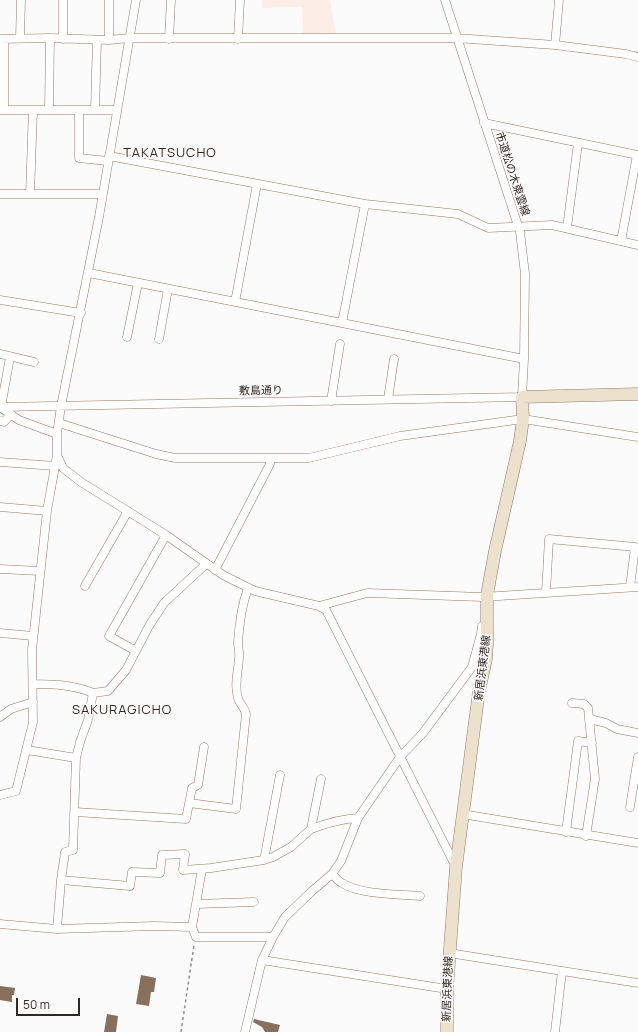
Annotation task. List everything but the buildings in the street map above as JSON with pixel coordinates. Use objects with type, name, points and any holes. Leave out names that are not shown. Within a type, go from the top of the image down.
[{"type":"main road","points":[[522,397],[638,394]]},
{"type":"main road","name":"新居浜東港線","points":[[447,1032],[447,989],[456,868],[479,691],[486,659],[487,645],[485,596],[520,441],[523,419],[522,397]]},
{"type":"street","points":[[20,0],[20,38]]},
{"type":"street","points":[[63,0],[63,39]]},
{"type":"street","points":[[109,0],[109,40]]},
{"type":"street","points":[[0,795],[16,791],[33,722],[33,636],[47,511],[57,455],[57,434],[61,406],[89,274],[136,0]]},
{"type":"street","points":[[169,39],[171,0]]},
{"type":"street","points":[[238,39],[240,0]]},
{"type":"street","name":"市道松の木東雲線","points":[[445,0],[456,38],[520,232],[525,274],[522,397]]},
{"type":"street","points":[[555,45],[559,0]]},
{"type":"street","points":[[49,110],[50,38]]},
{"type":"street","points":[[116,110],[2,110],[2,39],[50,38],[109,40],[129,38],[456,38],[555,45],[626,54],[638,57]]},
{"type":"street","points":[[95,110],[97,40]]},
{"type":"street","points":[[30,194],[33,110]]},
{"type":"street","points":[[79,110],[79,158],[109,159],[365,204],[458,214],[488,228],[552,225],[638,245]]},
{"type":"street","points":[[484,123],[637,155],[621,241]]},
{"type":"street","points":[[567,228],[578,143]]},
{"type":"street","points":[[235,302],[256,184]]},
{"type":"street","points":[[0,194],[103,194]]},
{"type":"street","points":[[342,324],[365,204]]},
{"type":"street","points":[[89,274],[524,360]]},
{"type":"street","points":[[126,337],[138,283]]},
{"type":"street","points":[[159,339],[168,289]]},
{"type":"street","points":[[0,300],[80,313]]},
{"type":"street","points":[[331,401],[340,344]]},
{"type":"street","points":[[0,354],[34,362]]},
{"type":"street","points":[[10,356],[0,407],[19,420],[57,434]]},
{"type":"street","points":[[388,399],[394,359]]},
{"type":"street","name":"敷島通り","points":[[0,407],[522,397]]},
{"type":"street","points":[[0,421],[4,422],[11,414]]},
{"type":"street","points":[[59,423],[156,454],[175,458],[309,458],[400,436],[523,419],[638,437]]},
{"type":"street","points":[[57,455],[63,468],[87,486],[166,535],[215,570],[248,588],[319,606],[326,610],[456,868]]},
{"type":"street","points":[[215,570],[270,464],[270,458]]},
{"type":"street","points":[[0,462],[54,466]]},
{"type":"street","points":[[0,507],[47,511]]},
{"type":"street","points":[[85,586],[128,511]]},
{"type":"street","points":[[136,651],[108,636],[166,535]]},
{"type":"street","points":[[319,606],[367,592],[485,596],[634,587],[635,547],[549,539],[546,592]]},
{"type":"street","points":[[33,684],[67,686],[80,688],[93,693],[108,691],[126,670],[149,626],[164,603],[206,564]]},
{"type":"street","points":[[0,569],[40,572]]},
{"type":"street","points":[[189,803],[236,809],[246,714],[245,706],[239,702],[237,696],[236,676],[240,657],[238,643],[242,612],[248,588]]},
{"type":"street","points":[[245,1032],[262,960],[285,917],[332,874],[341,861],[358,818],[400,757],[423,733],[472,667],[481,634],[485,596]]},
{"type":"street","points":[[0,633],[33,636]]},
{"type":"street","points":[[57,929],[65,852],[73,850],[76,758],[88,720],[93,693]]},
{"type":"street","points":[[0,717],[11,709],[33,702]]},
{"type":"street","points":[[572,703],[584,704],[588,708],[592,743],[595,779],[586,836]]},
{"type":"street","points":[[589,719],[606,723],[618,729],[638,733]]},
{"type":"street","points":[[566,832],[578,741],[592,743]]},
{"type":"street","points":[[75,812],[186,819],[192,788],[198,785],[204,747]]},
{"type":"street","points":[[27,750],[76,758]]},
{"type":"street","points":[[630,807],[638,757]]},
{"type":"street","points":[[264,860],[280,775]]},
{"type":"street","points":[[311,829],[321,779]]},
{"type":"street","points":[[462,814],[586,836],[638,843]]},
{"type":"street","points":[[61,880],[130,886],[132,872],[160,873],[162,855],[185,854],[183,870],[202,869],[264,860],[273,857],[291,847],[311,829],[345,818],[358,818]]},
{"type":"street","points":[[202,869],[192,927],[196,937],[273,937]]},
{"type":"street","points":[[332,874],[342,883],[369,892],[420,896]]},
{"type":"street","points":[[197,904],[254,902]]},
{"type":"street","points":[[0,924],[57,929],[154,926],[192,927]]},
{"type":"street","points":[[449,953],[638,983]]},
{"type":"street","points":[[262,960],[447,989]]},
{"type":"street","points":[[555,1032],[562,971]]},
{"type":"path","points":[[181,1032],[196,936]]},
{"type":"shaded area","points":[[262,0],[330,0],[336,35],[303,35],[302,7],[262,8]]},
{"type":"district","name":"TAKATSUCHO","points":[[170,153]]},
{"type":"district","name":"SAKURAGICHO","points":[[122,710]]}]
